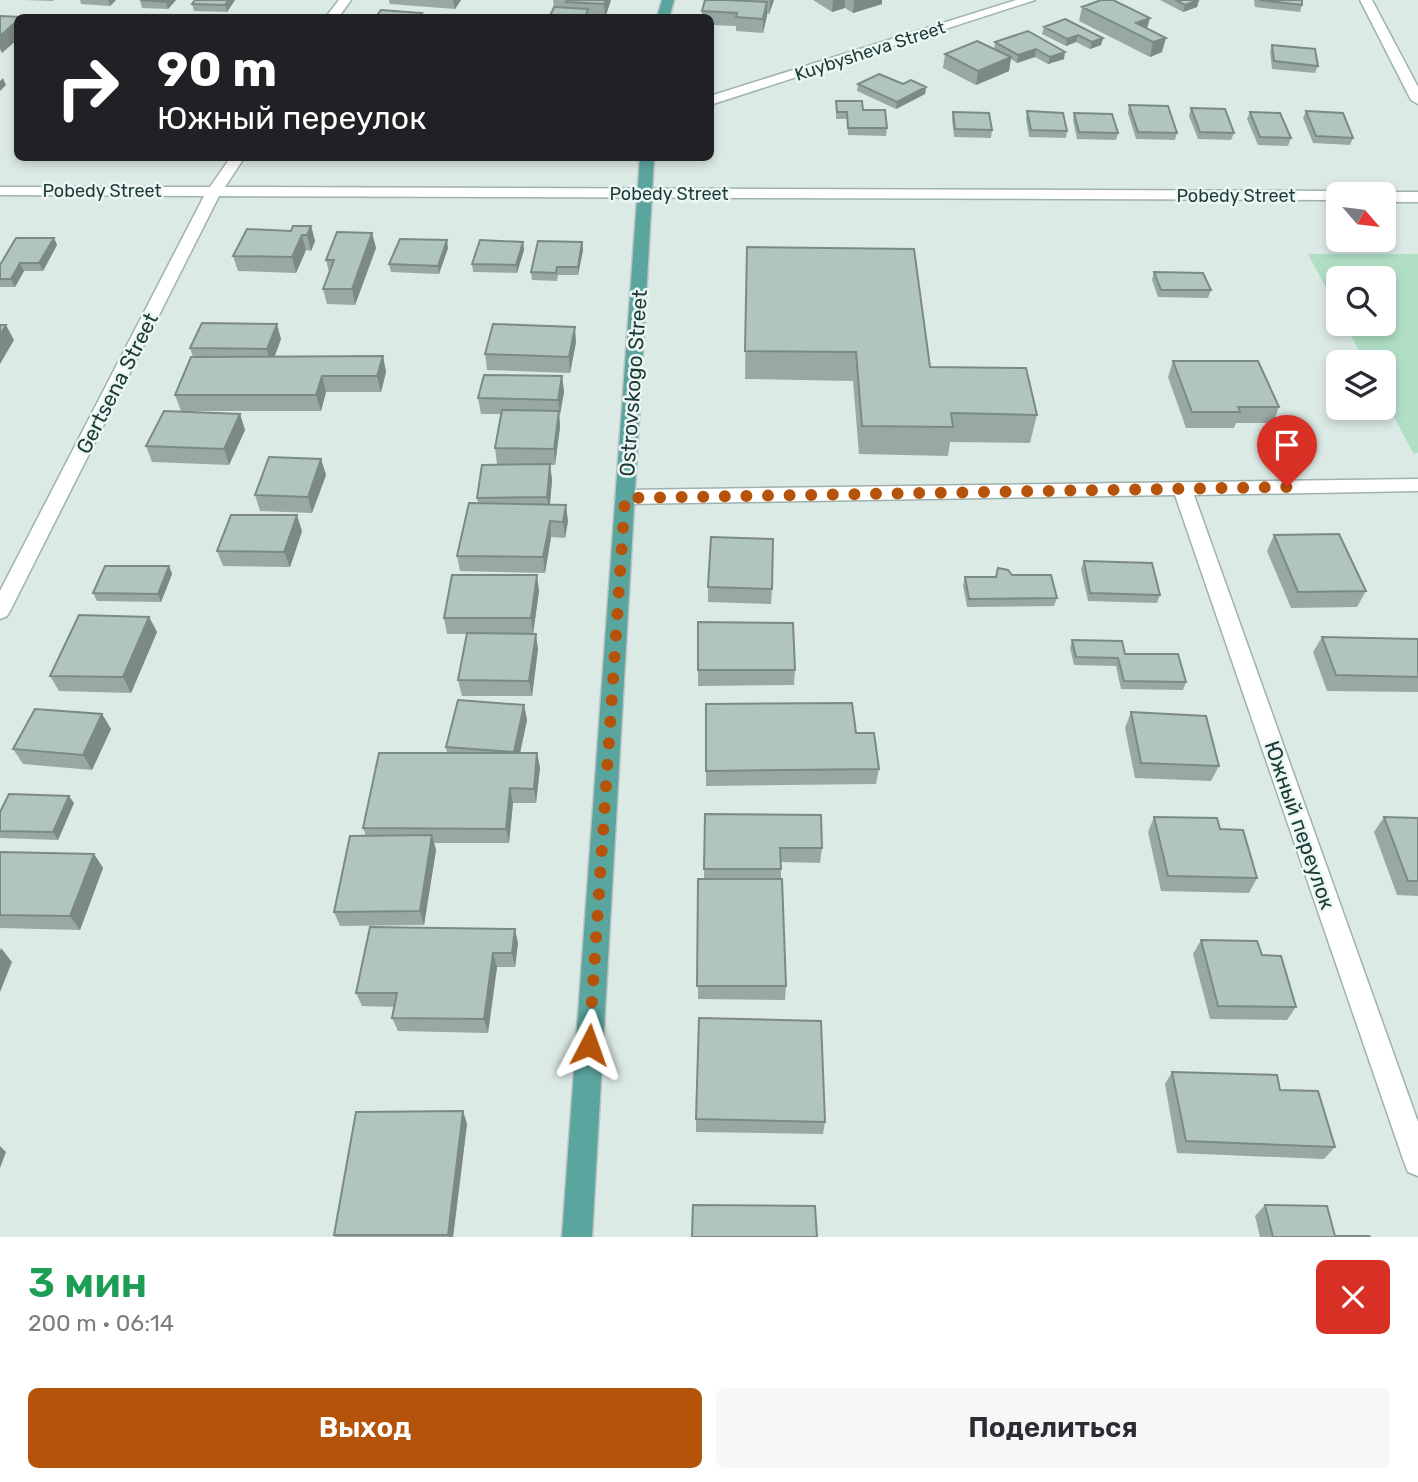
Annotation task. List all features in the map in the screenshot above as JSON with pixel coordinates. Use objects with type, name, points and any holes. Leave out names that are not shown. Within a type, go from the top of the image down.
[{"type":"main road","name":"Ostrovskogo Street","points":[[577,1237],[647,161]]},
{"type":"street","points":[[334,14],[345,0]]},
{"type":"street","name":"Kuybysheva Street","points":[[714,100],[1029,0]]},
{"type":"street","points":[[1366,0],[1418,100]]},
{"type":"street","name":"Gertsena Street","points":[[0,611],[214,192],[235,161]]},
{"type":"street","name":"Pobedy Street","points":[[0,191],[1326,196]]},
{"type":"street","points":[[1396,197],[1418,197]]},
{"type":"street","points":[[625,498],[1418,485]]},
{"type":"street","name":"Южный переулок","points":[[1182,489],[1418,1161]]},
{"type":"green space","points":[[1308,254],[1418,254],[1418,453],[1413,453],[1396,420],[1396,350],[1359,350],[1351,336],[1396,336],[1396,266],[1326,266],[1326,288]]},
{"type":"building","points":[[195,0],[228,0],[225,5],[192,4]]},
{"type":"building","points":[[606,0],[604,4],[566,2]]},
{"type":"building","points":[[705,0],[767,2],[763,19],[736,17],[737,13],[702,11]]},
{"type":"building","points":[[1101,0],[1113,0],[1150,18],[1136,23],[1166,38],[1153,42],[1082,7]]},
{"type":"building","points":[[1176,0],[1199,0],[1185,5]]},
{"type":"building","points":[[1259,0],[1302,0],[1302,5]]},
{"type":"building","points":[[554,7],[588,9],[586,14],[551,14]]},
{"type":"building","points":[[381,10],[422,13],[421,14],[378,14]]},
{"type":"building","points":[[0,16],[14,17],[14,24],[0,36]]},
{"type":"building","points":[[1065,19],[1103,38],[1092,42],[1078,35],[1067,39],[1044,27]]},
{"type":"building","points":[[1028,31],[1065,52],[1050,57],[1036,49],[1018,55],[995,42]]},
{"type":"building","points":[[977,41],[1011,57],[978,71],[945,54]]},
{"type":"building","points":[[1272,45],[1315,49],[1318,66],[1274,61]]},
{"type":"building","points":[[879,74],[903,84],[911,80],[926,87],[897,102],[858,84]]},
{"type":"building","points":[[836,101],[862,101],[863,110],[885,110],[887,128],[848,128],[847,112],[837,112]]},
{"type":"building","points":[[1129,105],[1168,106],[1177,133],[1138,132]]},
{"type":"building","points":[[1191,108],[1225,109],[1234,133],[1200,132]]},
{"type":"building","points":[[1027,111],[1063,113],[1067,131],[1031,130]]},
{"type":"building","points":[[1306,111],[1343,113],[1353,138],[1316,136]]},
{"type":"building","points":[[953,112],[989,113],[992,130],[955,129]]},
{"type":"building","points":[[1250,112],[1280,113],[1291,138],[1260,137]]},
{"type":"building","points":[[1074,113],[1112,114],[1118,133],[1079,132]]},
{"type":"building","points":[[293,226],[311,226],[307,235],[302,235],[292,257],[233,256],[247,229],[291,231]]},
{"type":"building","points":[[337,232],[372,233],[352,289],[323,289],[334,260],[326,260]]},
{"type":"building","points":[[16,238],[54,238],[39,263],[20,263],[11,279],[0,279],[0,265]]},
{"type":"building","points":[[400,239],[447,240],[438,266],[389,264]]},
{"type":"building","points":[[480,240],[523,242],[516,265],[472,264]]},
{"type":"building","points":[[538,241],[582,242],[578,267],[557,267],[556,273],[531,272]]},
{"type":"building","points":[[747,247],[914,249],[930,367],[1026,368],[1037,415],[951,413],[953,427],[862,426],[856,352],[745,351]]},
{"type":"building","points":[[1154,272],[1203,273],[1211,290],[1161,290]]},
{"type":"building","points":[[202,323],[277,324],[267,349],[190,348]]},
{"type":"building","points":[[493,324],[575,327],[569,357],[485,354]]},
{"type":"building","points":[[383,356],[377,376],[322,376],[316,395],[175,395],[191,357]]},
{"type":"building","points":[[1173,361],[1258,361],[1279,407],[1238,407],[1240,412],[1192,412]]},
{"type":"building","points":[[484,375],[562,376],[558,400],[478,398]]},
{"type":"building","points":[[502,410],[559,411],[554,449],[495,448]]},
{"type":"building","points":[[164,411],[240,414],[224,449],[146,446]]},
{"type":"building","points":[[269,457],[321,459],[308,497],[255,495]]},
{"type":"building","points":[[550,464],[547,497],[477,498],[482,465]]},
{"type":"building","points":[[469,503],[566,505],[563,522],[550,521],[543,557],[457,556]]},
{"type":"building","points":[[231,515],[297,515],[284,552],[217,551]]},
{"type":"building","points":[[1339,534],[1366,591],[1298,592],[1274,535]]},
{"type":"building","points":[[711,537],[773,539],[772,589],[708,587]]},
{"type":"building","points":[[1084,561],[1152,563],[1160,595],[1090,593]]},
{"type":"building","points":[[105,566],[169,566],[158,594],[93,593]]},
{"type":"building","points":[[998,568],[1008,570],[1012,575],[1051,575],[1057,598],[969,599],[965,577],[996,577]]},
{"type":"building","points":[[452,575],[537,575],[531,618],[444,618]]},
{"type":"building","points":[[79,615],[149,617],[123,677],[50,676]]},
{"type":"building","points":[[698,622],[793,623],[795,670],[698,670]]},
{"type":"building","points":[[467,633],[536,634],[529,681],[458,680]]},
{"type":"building","points":[[1322,637],[1418,639],[1418,677],[1336,675]]},
{"type":"building","points":[[1072,640],[1122,641],[1125,654],[1178,654],[1186,682],[1124,681],[1118,658],[1076,657]]},
{"type":"building","points":[[458,700],[524,705],[514,752],[446,747]]},
{"type":"building","points":[[852,703],[856,733],[874,733],[879,769],[706,771],[706,704]]},
{"type":"building","points":[[35,709],[102,714],[83,755],[13,749]]},
{"type":"building","points":[[1131,712],[1206,716],[1219,766],[1141,763]]},
{"type":"building","points":[[379,753],[537,753],[534,789],[510,788],[506,829],[363,828]]},
{"type":"building","points":[[9,794],[69,796],[53,832],[0,831],[0,812]]},
{"type":"building","points":[[705,814],[821,815],[822,848],[780,848],[781,869],[704,869]]},
{"type":"building","points":[[1154,817],[1217,818],[1220,829],[1243,830],[1257,878],[1168,876]]},
{"type":"building","points":[[1384,817],[1418,818],[1418,881],[1408,881]]},
{"type":"building","points":[[432,835],[420,911],[334,912],[350,836]]},
{"type":"building","points":[[0,852],[94,854],[70,916],[0,915]]},
{"type":"building","points":[[698,879],[782,879],[786,986],[697,986]]},
{"type":"building","points":[[370,927],[515,929],[512,953],[493,953],[484,1019],[392,1018],[397,993],[356,993]]},
{"type":"building","points":[[1201,940],[1257,941],[1262,955],[1281,956],[1296,1007],[1218,1006]]},
{"type":"building","points":[[699,1018],[821,1021],[825,1122],[696,1119]]},
{"type":"building","points":[[1172,1072],[1277,1075],[1280,1090],[1318,1091],[1335,1147],[1186,1141]]},
{"type":"building","points":[[463,1111],[448,1235],[334,1235],[356,1112]]},
{"type":"building","points":[[693,1205],[815,1206],[817,1237],[692,1237]]},
{"type":"building","points":[[1265,1205],[1327,1206],[1335,1236],[1370,1237],[1273,1237]]},
{"type":"route","points":[[589,1045],[625,498],[1287,487]]}]
